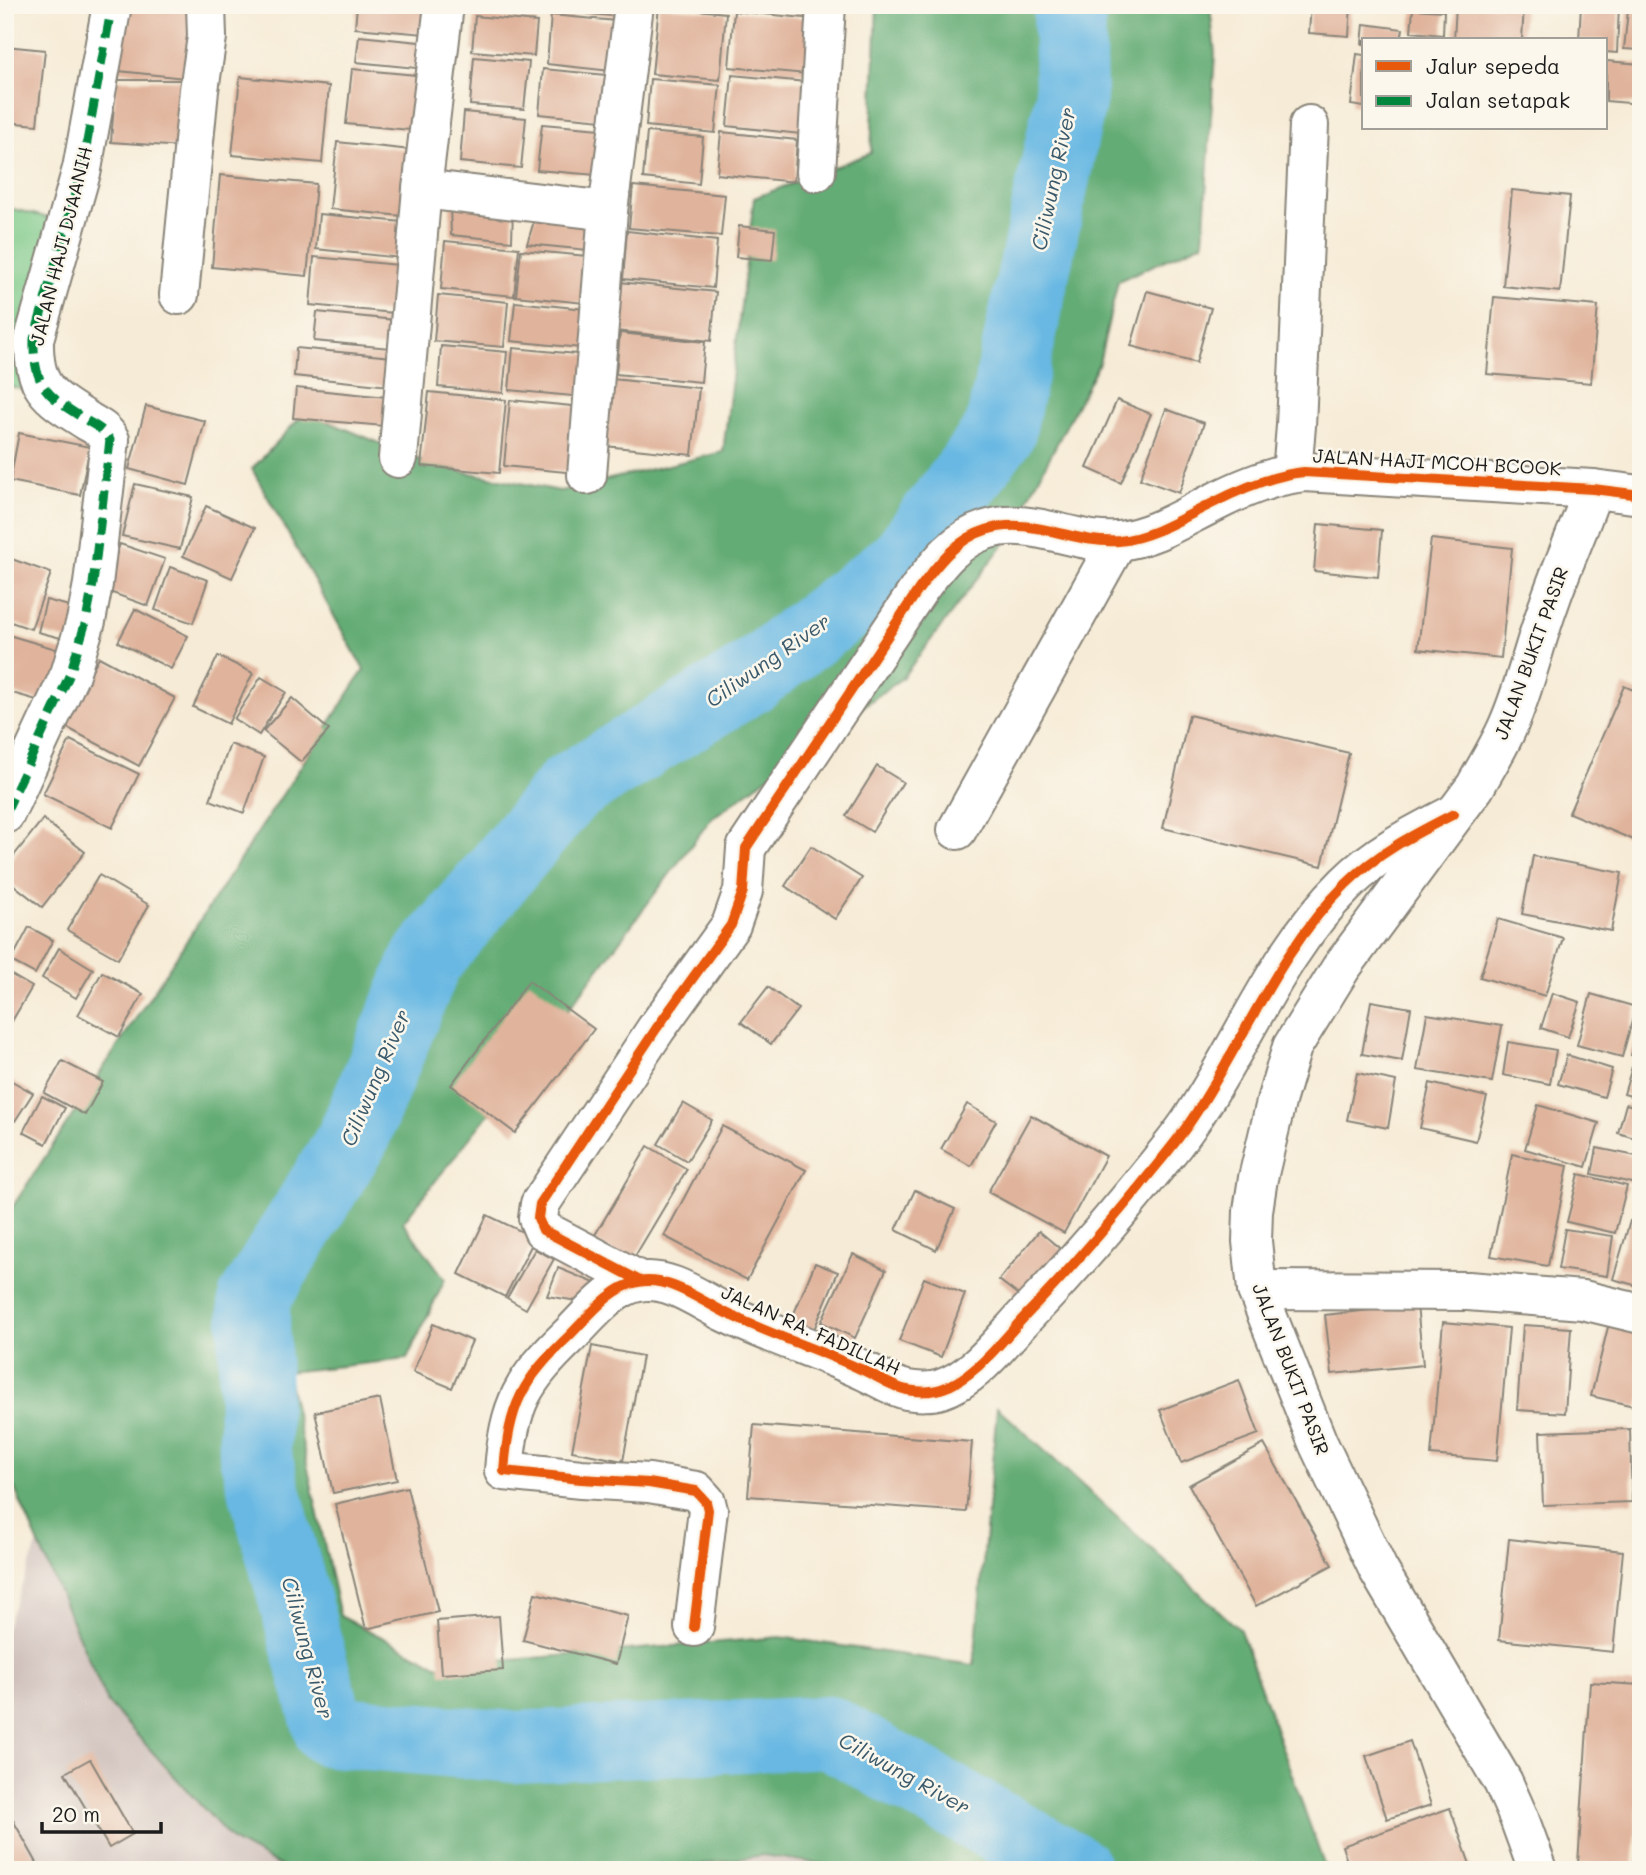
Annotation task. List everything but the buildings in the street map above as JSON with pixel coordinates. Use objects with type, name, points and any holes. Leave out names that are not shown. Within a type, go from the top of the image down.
[{"type":"street","name":"JALAN HAJI DJAANIH","points":[[5,814],[70,674],[86,621],[93,584],[110,440],[105,432],[57,401],[44,389],[34,357],[34,339],[82,169],[112,5]]},
{"type":"street","points":[[179,295],[206,37],[206,5]]},
{"type":"street","points":[[398,458],[422,190],[444,5]]},
{"type":"street","points":[[587,475],[608,211],[634,5]]},
{"type":"street","points":[[816,172],[826,5]]},
{"type":"street","points":[[1292,473],[1309,125]]},
{"type":"street","points":[[422,190],[608,211]]},
{"type":"street","name":"JALAN HAJI MCOH BCOOK","points":[[640,1281],[543,1230],[538,1211],[540,1204],[656,1028],[731,925],[743,891],[746,848],[939,561],[954,548],[984,530],[1001,526],[1027,525],[1088,538],[1118,541],[1160,531],[1215,502],[1292,473],[1593,489]]},
{"type":"street","points":[[1593,489],[1641,495]]},
{"type":"street","name":"JALAN BUKIT PASIR","points":[[1538,1870],[1503,1782],[1378,1569],[1318,1443],[1257,1290],[1253,1267],[1253,1211],[1277,1098],[1293,1047],[1341,968],[1475,787],[1510,721],[1548,604],[1593,489]]},
{"type":"street","points":[[957,831],[1118,541]]},
{"type":"street","name":"JALAN RA. FADILLAH","points":[[640,1281],[658,1281],[676,1286],[731,1315],[858,1367],[906,1390],[941,1389],[958,1380],[984,1359],[1095,1242],[1192,1120],[1224,1069],[1281,965],[1330,901],[1347,883],[1392,847],[1454,814]]},
{"type":"street","points":[[640,1281],[625,1285],[605,1300],[536,1371],[518,1398],[511,1419],[504,1471],[649,1483],[696,1491],[706,1502],[708,1510],[694,1627]]},
{"type":"street","points":[[1257,1290],[1468,1291],[1583,1300],[1641,1314]]},
{"type":"shaded area","points":[[38,1543],[107,1702],[233,1841],[288,1870],[5,1870],[5,1630]]},
{"type":"shaded area","points":[[763,1855],[860,1870],[666,1870]]},
{"type":"green space","points":[[877,5],[1210,5],[1215,54],[1203,243],[1118,281],[1099,363],[1006,541],[902,678],[711,819],[511,1086],[403,1222],[445,1279],[407,1359],[287,1372],[340,1616],[439,1666],[780,1637],[974,1665],[997,1407],[1240,1630],[1326,1870],[860,1870],[763,1855],[666,1870],[288,1870],[233,1841],[107,1702],[10,1478],[5,1437],[5,1235],[9,1212],[364,670],[252,469],[305,412],[435,466],[560,491],[723,452],[754,198],[871,153]]},
{"type":"green space","points":[[5,207],[66,222],[34,393],[5,385]]},
{"type":"waterway","name":"Ciliwung River","points":[[1069,5],[1071,97],[1000,431],[902,563],[750,678],[569,789],[426,961],[353,1138],[254,1299],[255,1455],[330,1731],[514,1747],[829,1732],[1075,1870]]},
{"type":"marked path","points":[[5,814],[70,674],[86,621],[93,584],[110,440],[101,430],[64,406],[46,390],[37,370],[34,339],[82,169],[112,5]]},
{"type":"cycle path","points":[[640,1281],[543,1230],[538,1218],[540,1204],[656,1029],[731,925],[743,891],[746,848],[919,589],[956,546],[975,534],[1003,526],[1036,528],[1102,541],[1132,539],[1168,526],[1223,498],[1269,479],[1304,472],[1593,489],[1641,495]]},
{"type":"cycle path","points":[[694,1627],[708,1510],[706,1502],[696,1491],[649,1483],[504,1471],[514,1411],[529,1381],[554,1351],[610,1296],[628,1285],[650,1281],[684,1290],[742,1321],[901,1388],[929,1391],[954,1384],[988,1357],[1057,1282],[1175,1143],[1212,1087],[1282,966],[1322,910],[1370,863],[1454,814]]}]
